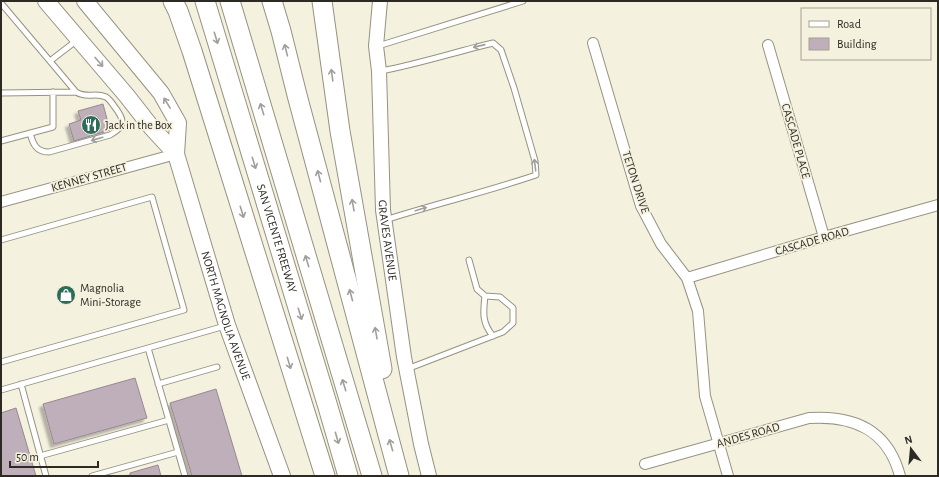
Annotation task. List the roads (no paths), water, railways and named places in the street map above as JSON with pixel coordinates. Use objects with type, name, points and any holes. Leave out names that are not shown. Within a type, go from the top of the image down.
[{"type":"highway","points":[[173,1],[192,51],[325,476]]},
{"type":"highway","name":"SAN VICENTE FREEWAY","points":[[205,1],[348,476]]},
{"type":"highway","name":"SAN VICENTE FREEWAY","points":[[230,1],[372,476]]},
{"type":"highway","points":[[272,1],[399,476]]},
{"type":"highway","points":[[322,1],[340,131],[384,383],[382,414]]},
{"type":"main road","name":"NORTH MAGNOLIA AVENUE","points":[[46,1],[128,96],[152,128],[176,154]]},
{"type":"main road","name":"NORTH MAGNOLIA AVENUE","points":[[85,1],[161,93],[178,123],[176,154],[194,208],[227,325],[282,476]]},
{"type":"main road","name":"GRAVES AVENUE","points":[[380,1],[376,46],[379,71],[384,220],[406,370],[429,476]]},
{"type":"street","name":"TETON DRIVE","points":[[593,43],[642,206],[661,244],[687,278],[698,311],[705,396],[728,476]]},
{"type":"street","name":"CASCADE PLACE","points":[[768,45],[824,237]]},
{"type":"street","name":"KENNEY STREET","points":[[1,202],[176,154]]},
{"type":"street","name":"CASCADE ROAD","points":[[687,278],[938,205]]},
{"type":"street","name":"ANDES ROAD","points":[[645,464],[809,418],[833,418],[853,422],[872,431],[887,445],[897,464],[900,476]]},
{"type":"lane","points":[[376,46],[522,1]]},
{"type":"lane","points":[[1,3],[76,92],[82,96],[99,96],[106,98],[123,119],[122,125],[110,135],[49,152],[38,150],[30,134]]},
{"type":"lane","points":[[50,61],[79,39]]},
{"type":"lane","points":[[379,71],[431,60],[492,43],[501,50],[514,88],[535,161],[536,175],[506,186],[446,201],[384,220]]},
{"type":"lane","points":[[1,141],[53,127],[53,92]]},
{"type":"lane","points":[[1,94],[76,92]]},
{"type":"lane","points":[[1,240],[152,197],[184,310],[1,362]]},
{"type":"lane","points":[[406,370],[503,332],[513,324],[512,308],[500,297],[484,296],[477,289],[469,260]]},
{"type":"lane","points":[[484,296],[483,312],[486,327],[493,336]]},
{"type":"lane","points":[[1,390],[227,325]]},
{"type":"lane","points":[[148,348],[185,476]]},
{"type":"lane","points":[[158,384],[217,367]]},
{"type":"lane","points":[[21,384],[46,476]]},
{"type":"lane","points":[[40,456],[168,420]]},
{"type":"lane","points":[[92,476],[178,452]]},
{"type":"place","name":"Jack in the Box","points":[[91,125]]},
{"type":"place","name":"Magnolia Mini-Storage","points":[[66,295]]}]
